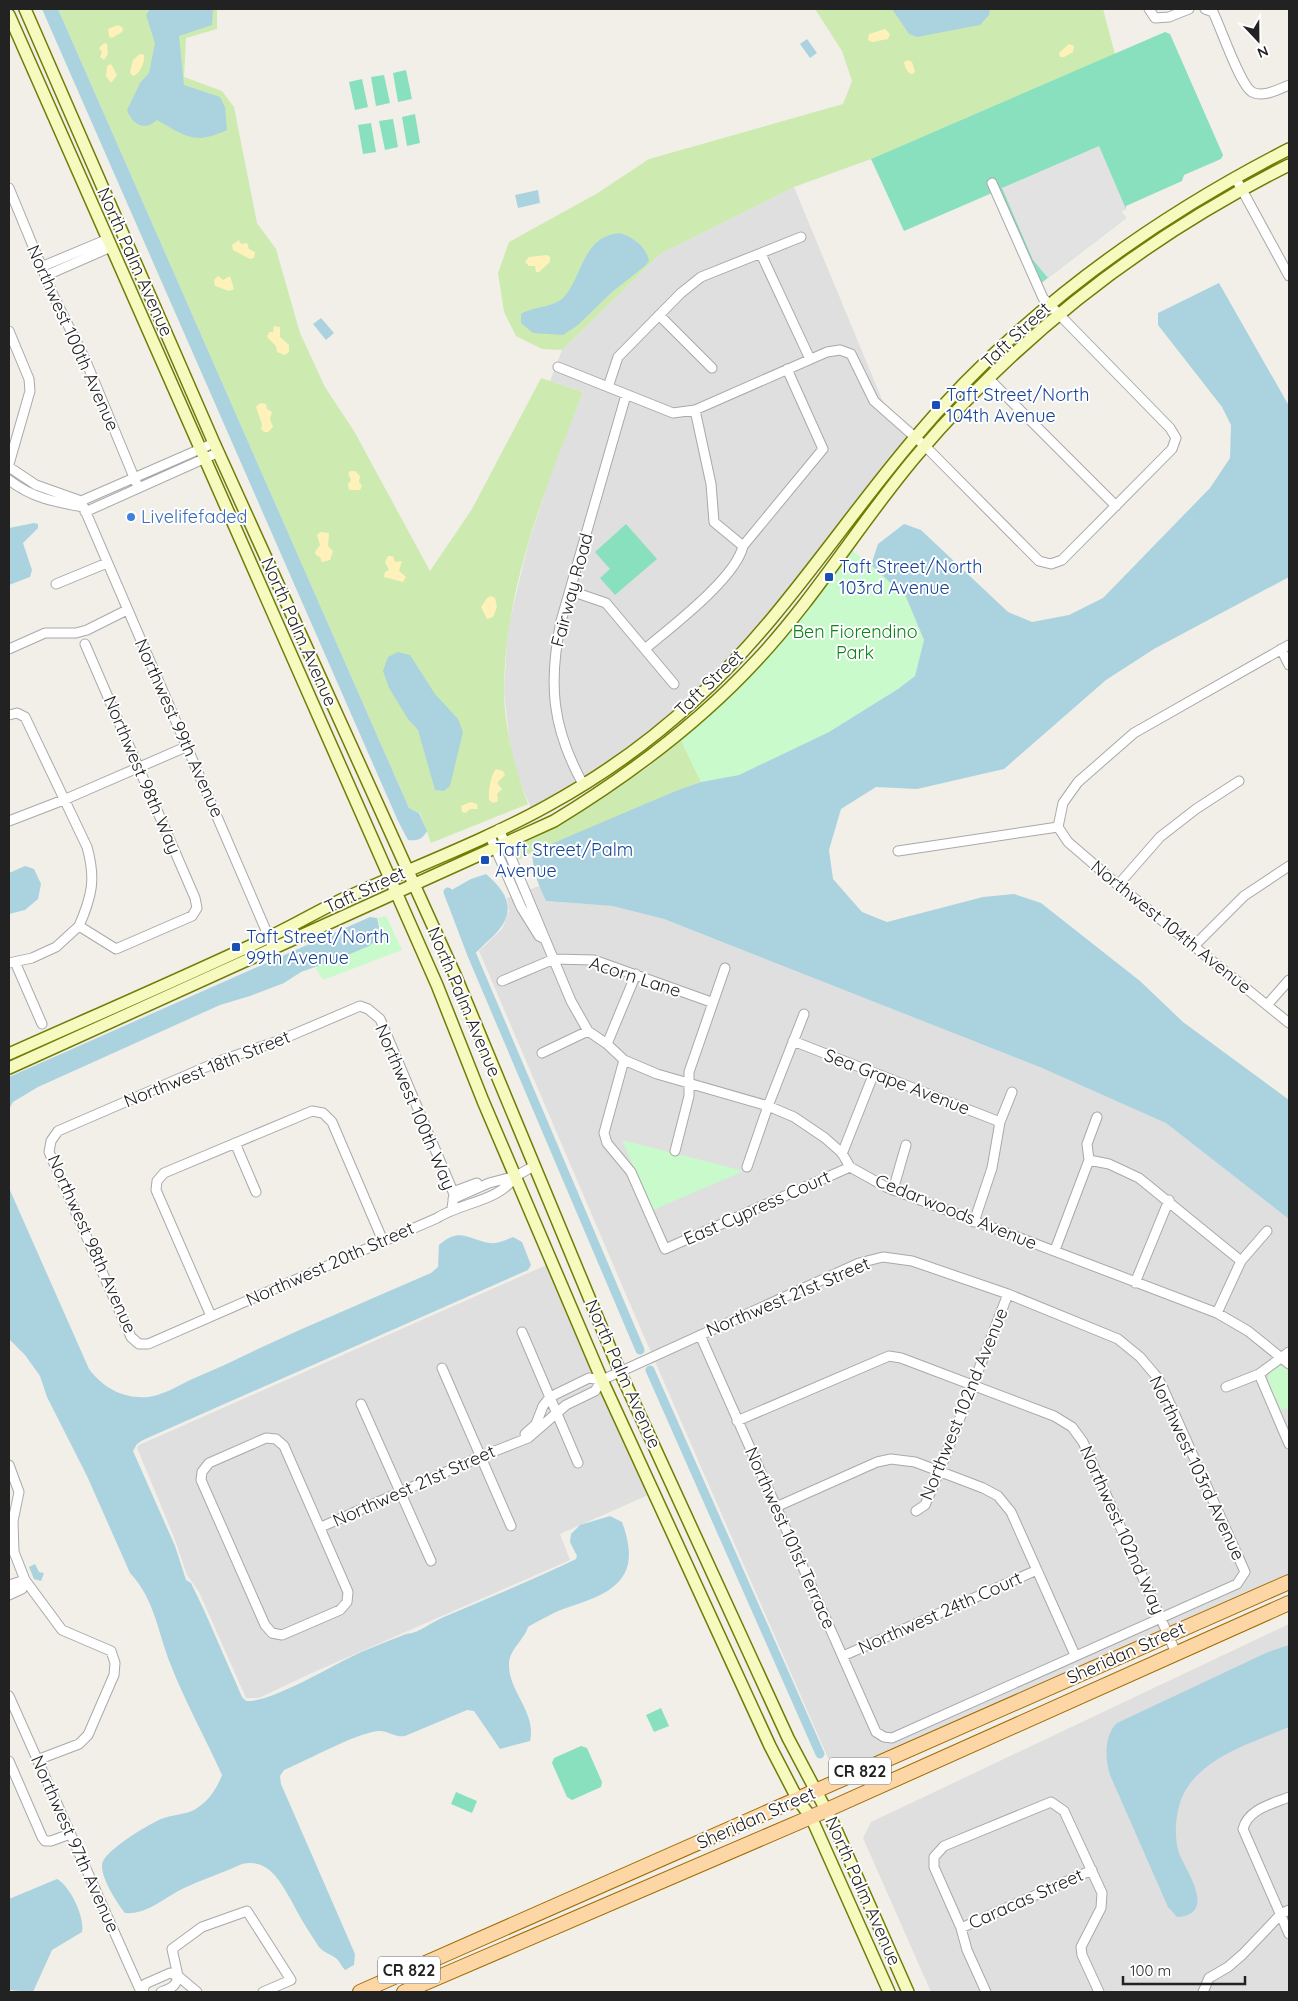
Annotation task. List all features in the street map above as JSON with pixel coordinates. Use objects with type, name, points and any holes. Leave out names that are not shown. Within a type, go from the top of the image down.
[{"type":"main road","name":"North Palm Avenue","points":[[25,9],[279,587],[456,977],[620,1372],[788,1738],[827,1810],[908,1992]]},
{"type":"main road","name":"North Palm Avenue","points":[[9,16],[437,985],[602,1380],[770,1746],[798,1800],[811,1817],[889,1992]]},
{"type":"main road","name":"Taft Street","points":[[9,1054],[269,938],[336,903],[546,807],[642,744],[690,704],[746,649],[982,366],[1048,305],[1096,266],[1173,213],[1235,177],[1289,149]]},
{"type":"main road","name":"Taft Street","points":[[9,1068],[554,821],[652,757],[707,710],[762,655],[920,442],[1059,315],[1105,277],[1179,226],[1242,189],[1289,165]]},
{"type":"main road","name":"Sheridan Street","points":[[362,1992],[1289,1582]]},
{"type":"main road","name":"Sheridan Street","points":[[404,1992],[827,1810],[1289,1603]]},
{"type":"street","points":[[1149,9],[1155,18],[1162,19],[1189,9]]},
{"type":"street","points":[[1205,9],[1213,12],[1242,82],[1251,92],[1265,93],[1289,85]]},
{"type":"street","points":[[1235,177],[1289,276]]},
{"type":"street","points":[[558,367],[673,413],[695,410],[832,350],[846,351],[851,354],[874,400],[920,442],[1038,560],[1052,564],[1062,560],[1172,449],[1176,438],[1170,428],[1048,305],[1038,290],[992,183]]},
{"type":"street","name":"Northwest 100th Avenue","points":[[9,188],[43,271],[85,358],[137,483]]},
{"type":"street","points":[[608,387],[618,357],[659,315],[701,278],[801,237]]},
{"type":"street","points":[[43,271],[109,243]]},
{"type":"street","points":[[761,254],[810,359]]},
{"type":"street","points":[[1096,266],[1105,277]]},
{"type":"street","points":[[659,315],[712,368]]},
{"type":"street","points":[[9,331],[29,379],[30,391],[9,465],[36,485],[64,493],[83,506]]},
{"type":"street","points":[[645,649],[726,576],[741,556],[743,546],[823,449],[787,369]]},
{"type":"street","points":[[989,379],[1116,506]]},
{"type":"street","name":"Fairway Road","points":[[583,784],[569,759],[556,720],[554,657],[561,621],[626,395]]},
{"type":"street","points":[[695,410],[711,484],[714,522],[743,546]]},
{"type":"street","points":[[9,480],[32,495],[48,501],[83,506],[217,447]]},
{"type":"street","name":"Northwest 99th Avenue","points":[[83,506],[274,949]]},
{"type":"street","points":[[56,584],[107,563]]},
{"type":"street","points":[[264,593],[279,587]]},
{"type":"street","points":[[571,591],[606,603],[674,684]]},
{"type":"street","points":[[9,649],[45,633],[82,631],[127,610]]},
{"type":"street","name":"Northwest 98th Way","points":[[79,926],[116,949],[192,916],[197,908],[195,898],[85,644]]},
{"type":"street","points":[[898,851],[1058,827],[1063,803],[1078,782],[1134,733],[1285,647],[1289,664]]},
{"type":"street","points":[[13,714],[25,717],[66,799],[87,847],[93,868],[89,902],[79,926],[56,947],[32,958],[12,962],[42,1024]]},
{"type":"street","points":[[9,821],[66,799],[138,766],[188,746]]},
{"type":"street","points":[[1118,885],[1160,838],[1196,809],[1238,781]]},
{"type":"street","name":"Northwest 104th Avenue","points":[[1058,827],[1068,842],[1118,885],[1289,1023]]},
{"type":"street","points":[[494,832],[506,844],[571,1001],[588,1031],[607,1044],[624,1060],[657,1074],[768,1106],[794,1117],[812,1128],[842,1154],[850,1167]]},
{"type":"street","points":[[494,832],[494,849],[513,884],[521,908],[539,936],[546,940]]},
{"type":"street","points":[[1194,946],[1244,896],[1289,866]]},
{"type":"street","name":"Acorn Lane","points":[[502,981],[554,959],[594,960],[711,1002]]},
{"type":"street","points":[[674,1151],[689,1096],[689,1072],[724,968]]},
{"type":"street","points":[[607,1044],[636,974]]},
{"type":"street","points":[[1267,1005],[1289,980]]},
{"type":"street","name":"Northwest 18th Street","points":[[51,1141],[58,1131],[222,1060],[278,1041],[360,1006],[368,1009]]},
{"type":"street","name":"Northwest 100th Way","points":[[368,1009],[380,1019],[453,1200]]},
{"type":"street","points":[[747,1167],[768,1106],[804,1014]]},
{"type":"street","points":[[542,1053],[588,1031]]},
{"type":"street","name":"Sea Grape Avenue","points":[[793,1041],[1000,1122]]},
{"type":"street","name":"East Cypress Court","points":[[624,1060],[604,1132],[607,1143],[631,1172],[665,1249],[850,1167]]},
{"type":"street","points":[[842,1154],[874,1073]]},
{"type":"street","points":[[974,1222],[992,1168],[1000,1122],[1012,1092]]},
{"type":"street","points":[[211,1316],[156,1190],[157,1180],[164,1173],[312,1112],[323,1113],[332,1122],[383,1240]]},
{"type":"street","points":[[1055,1250],[1089,1160],[1087,1144],[1097,1117]]},
{"type":"street","name":"Northwest 98th Avenue","points":[[51,1141],[49,1152],[131,1337],[139,1344]]},
{"type":"street","points":[[235,1143],[256,1192]]},
{"type":"street","points":[[893,1190],[906,1146]]},
{"type":"street","points":[[1089,1160],[1127,1171],[1169,1200],[1241,1261]]},
{"type":"street","name":"Northwest 20th Street","points":[[139,1344],[148,1344],[437,1218],[453,1200],[486,1181],[492,1182],[516,1176],[534,1166]]},
{"type":"street","name":"Cedarwoods Avenue","points":[[850,1167],[893,1190],[1217,1313],[1248,1331],[1287,1358]]},
{"type":"street","name":"Northwest 20th Street","points":[[453,1200],[464,1208],[508,1187],[516,1176]]},
{"type":"street","points":[[1135,1283],[1169,1200]]},
{"type":"street","points":[[1217,1313],[1241,1261],[1267,1230]]},
{"type":"street","name":"Northwest 21st Street","points":[[321,1527],[508,1445],[532,1430],[550,1397],[563,1389],[589,1378],[602,1380],[859,1263],[883,1257],[912,1261],[1008,1294]]},
{"type":"street","name":"Northwest 102nd Avenue","points":[[916,1511],[925,1504],[939,1472],[971,1384],[1008,1294]]},
{"type":"street","name":"Northwest 103rd Avenue","points":[[1008,1294],[1118,1339],[1140,1357],[1158,1377],[1245,1572],[1242,1580],[1237,1584],[1161,1618]]},
{"type":"street","points":[[522,1332],[578,1463]]},
{"type":"street","name":"Northwest 101st Terrace","points":[[700,1335],[876,1732],[884,1737],[892,1738],[1074,1655]]},
{"type":"street","name":"Northwest 102nd Way","points":[[737,1421],[888,1356],[901,1358],[1054,1416],[1072,1427],[1084,1442],[1176,1653]]},
{"type":"street","points":[[1226,1387],[1259,1374],[1287,1358]]},
{"type":"street","points":[[442,1368],[511,1526]]},
{"type":"street","points":[[1259,1374],[1289,1444]]},
{"type":"street","name":"Northwest 21st Street","points":[[508,1445],[513,1446],[528,1438],[569,1403],[595,1391],[602,1380]]},
{"type":"street","points":[[563,1389],[569,1403]]},
{"type":"street","points":[[361,1404],[430,1561]]},
{"type":"street","points":[[276,1439],[284,1446],[321,1527],[348,1589],[347,1602],[340,1610],[289,1633],[274,1634],[265,1625],[202,1484],[201,1476],[203,1469],[212,1461],[261,1440],[276,1439]]},
{"type":"street","points":[[776,1507],[878,1462],[891,1459],[915,1462],[998,1496],[1011,1512],[1074,1655],[1161,1618]]},
{"type":"street","points":[[9,1465],[19,1492],[13,1521],[14,1552],[25,1580],[62,1630],[111,1651],[116,1663],[114,1675],[88,1735],[79,1744],[37,1760]]},
{"type":"street","name":"Northwest 24th Court","points":[[843,1656],[1037,1570]]},
{"type":"street","points":[[9,1585],[25,1580]]},
{"type":"street","points":[[9,1595],[22,1589],[25,1580]]},
{"type":"street","name":"Northwest 97th Avenue","points":[[9,1696],[142,1992]]},
{"type":"street","points":[[9,1762],[42,1837],[45,1840],[51,1841],[70,1834]]},
{"type":"street","points":[[1289,1797],[1252,1813],[1245,1820],[1243,1829],[1285,1912],[1289,1934]]},
{"type":"street","points":[[986,1992],[934,1867],[934,1857],[949,1844],[1043,1804],[1056,1803],[1064,1810],[1102,1893],[1103,1901],[1081,1947],[1082,1955],[1099,1992]]},
{"type":"street","name":"Caracas Street","points":[[961,1928],[1092,1870]]},
{"type":"street","points":[[161,1992],[173,1987],[178,1976],[172,1949],[202,1927],[247,1912],[291,1980],[262,1992]]},
{"type":"street","points":[[1204,1989],[1209,1978],[1228,1967],[1243,1954],[1285,1912]]},
{"type":"street","points":[[142,1992],[146,1984],[170,1973],[178,1976],[197,1992]]},
{"type":"shaded area","points":[[1099,146],[1126,209],[1121,211],[1126,218],[1048,278],[1033,260],[1002,188]]},
{"type":"shaded area","points":[[794,187],[888,414],[914,437],[746,649],[642,744],[533,813],[515,770],[509,738],[504,690],[508,628],[528,545],[552,470],[583,392],[550,381],[562,350],[660,254]]},
{"type":"shaded area","points":[[539,886],[546,901],[612,906],[664,919],[1042,1068],[1167,1123],[1289,1219],[1289,1582],[838,1781],[633,1311],[479,951],[502,929],[509,911],[507,898]]},
{"type":"shaded area","points":[[551,1263],[653,1493],[560,1534],[570,1560],[259,1698],[246,1698],[199,1592],[187,1575],[174,1537],[137,1448],[139,1445]]},
{"type":"shaded area","points":[[1289,1624],[1289,1992],[931,1992],[863,1838],[871,1822]]},
{"type":"green space","points":[[58,9],[217,9],[217,29],[186,38],[184,77],[222,91],[234,107],[257,223],[276,249],[300,333],[325,387],[354,431],[430,571],[472,509],[541,378],[583,392],[555,464],[530,538],[512,612],[506,651],[504,704],[508,733],[528,804],[431,843],[420,813],[409,808]]},
{"type":"green space","points":[[815,9],[1103,9],[1115,54],[871,159],[794,187],[660,254],[562,350],[542,349],[516,336],[504,312],[498,273],[509,242],[596,194],[649,159],[843,104],[852,81],[842,51]]},
{"type":"green space","points":[[1165,32],[1170,34],[1223,155],[1221,159],[1184,175],[1182,181],[1126,206],[1126,209],[1121,211],[1126,218],[1040,284],[999,190],[904,231],[871,159]]},
{"type":"green space","points":[[406,70],[412,99],[398,102],[393,73]]},
{"type":"green space","points":[[384,75],[390,103],[376,106],[371,77]]},
{"type":"green space","points":[[362,79],[368,107],[355,110],[349,82]]},
{"type":"green space","points":[[415,114],[420,143],[407,146],[402,117]]},
{"type":"green space","points":[[393,119],[398,147],[385,150],[379,121]]},
{"type":"green space","points":[[371,123],[376,152],[363,154],[358,125]]},
{"type":"green space","points":[[626,524],[657,559],[615,595],[600,578],[610,569],[595,552]]},
{"type":"green space","name":"Ben Fiorendino Park","points":[[851,550],[871,565],[906,597],[924,640],[915,676],[898,689],[829,732],[739,775],[701,782],[681,740],[700,722]]},
{"type":"green space","points":[[681,740],[701,782],[675,791],[548,845],[516,861],[517,848],[523,843],[600,800],[648,767]]},
{"type":"green space","points":[[386,916],[402,950],[323,980],[316,969],[317,966],[343,957],[381,928],[377,918]]},
{"type":"green space","points":[[622,1140],[744,1171],[653,1210]]},
{"type":"green space","points":[[1280,1365],[1289,1370],[1289,1412],[1287,1408],[1281,1410],[1268,1381],[1270,1372]]},
{"type":"green space","points":[[661,1708],[669,1726],[654,1732],[646,1715]]},
{"type":"green space","points":[[581,1746],[587,1748],[602,1782],[601,1787],[572,1800],[567,1797],[552,1763],[554,1758]]},
{"type":"green space","points":[[456,1792],[477,1801],[472,1813],[451,1804]]},
{"type":"sand","points":[[118,25],[123,28],[122,32],[112,38],[109,36],[108,29]]},
{"type":"sand","points":[[885,29],[890,34],[888,39],[872,42],[868,40],[869,34]]},
{"type":"sand","points":[[104,43],[107,44],[108,54],[104,60],[100,57],[102,52],[99,48]]},
{"type":"sand","points":[[1069,44],[1074,46],[1073,52],[1060,57],[1059,53]]},
{"type":"sand","points":[[140,54],[144,55],[143,64],[138,73],[133,76],[130,72],[133,60]]},
{"type":"sand","points":[[908,60],[912,62],[915,72],[912,74],[905,66],[904,62]]},
{"type":"sand","points":[[111,64],[117,75],[111,83],[106,76],[107,66]]},
{"type":"sand","points":[[239,240],[241,244],[247,243],[249,249],[255,252],[254,258],[250,259],[233,250],[232,245]]},
{"type":"sand","points":[[547,255],[550,257],[550,262],[539,272],[536,272],[535,266],[529,266],[525,262],[529,257]]},
{"type":"sand","points":[[218,276],[223,280],[230,276],[234,289],[229,291],[215,286],[214,280]]},
{"type":"sand","points":[[274,326],[280,327],[280,337],[289,345],[289,352],[285,355],[277,352],[276,346],[267,337],[269,332],[273,332]]},
{"type":"sand","points":[[260,403],[266,404],[267,409],[272,412],[270,419],[273,427],[268,432],[264,432],[261,429],[262,424],[256,407]]},
{"type":"sand","points":[[355,471],[360,476],[359,482],[362,486],[360,490],[349,490],[348,484],[351,480],[348,473]]},
{"type":"sand","points":[[320,532],[329,533],[328,546],[333,551],[330,560],[322,562],[315,552],[320,545],[317,535]]},
{"type":"sand","points":[[388,556],[393,556],[395,562],[402,561],[399,571],[406,577],[403,582],[384,577],[385,572],[389,570],[385,562]]},
{"type":"sand","points":[[491,596],[495,598],[497,607],[493,617],[487,619],[481,607],[487,598]]},
{"type":"sand","points":[[496,769],[503,771],[505,775],[497,783],[502,789],[497,794],[498,801],[493,803],[489,800],[489,792],[491,779]]},
{"type":"sand","points":[[471,802],[477,804],[478,809],[470,809],[466,813],[462,812],[461,806]]},
{"type":"water","points":[[42,9],[58,9],[409,808],[419,813],[427,831],[419,839],[408,840],[398,821]]},
{"type":"water","points":[[150,9],[213,9],[212,25],[179,36],[184,85],[220,97],[225,107],[227,130],[216,135],[198,138],[184,135],[157,120],[144,126],[133,120],[127,110],[140,83],[149,73],[155,43],[146,15]]},
{"type":"water","points":[[892,9],[990,9],[989,15],[980,25],[917,37],[909,34]]},
{"type":"water","points":[[807,39],[817,53],[810,58],[800,44]]},
{"type":"water","points":[[538,190],[540,203],[518,208],[515,195]]},
{"type":"water","points":[[619,233],[634,239],[642,247],[649,261],[645,266],[612,292],[578,325],[563,335],[533,333],[521,323],[521,314],[526,311],[560,301],[570,288],[590,249],[607,236]]},
{"type":"water","points":[[1219,283],[1289,406],[1289,577],[1154,649],[1106,680],[1004,769],[917,789],[876,787],[841,809],[829,850],[833,879],[862,912],[887,922],[983,897],[1014,894],[1041,903],[1140,981],[1183,1022],[1289,1100],[1289,1219],[1166,1123],[1042,1068],[664,919],[612,906],[546,901],[536,877],[532,852],[678,790],[701,782],[739,775],[829,732],[898,689],[915,676],[924,640],[906,597],[871,565],[878,544],[904,524],[921,530],[1008,612],[1032,622],[1069,615],[1103,598],[1210,488],[1230,458],[1231,425],[1222,407],[1158,325],[1158,313]]},
{"type":"water","points":[[321,318],[334,333],[326,340],[313,324]]},
{"type":"water","points":[[34,523],[38,524],[38,528],[23,543],[32,570],[30,577],[9,585],[9,528]]},
{"type":"water","points":[[398,652],[410,655],[435,694],[458,719],[463,732],[450,786],[444,791],[435,790],[418,730],[408,719],[389,688],[383,671],[388,657]]},
{"type":"water","points":[[25,866],[34,869],[41,884],[38,899],[25,910],[9,914],[9,873]]},
{"type":"water","points":[[486,874],[502,891],[508,907],[507,915],[498,931],[472,955],[448,892],[471,879]]},
{"type":"water","points":[[370,917],[377,918],[381,936],[369,946],[301,972],[284,983],[220,1005],[38,1087],[13,1102],[9,1109],[9,1077]]},
{"type":"water","points":[[9,1188],[89,1369],[107,1387],[122,1394],[139,1397],[164,1393],[281,1338],[431,1273],[438,1267],[439,1245],[453,1236],[459,1235],[493,1243],[502,1242],[513,1237],[522,1242],[531,1265],[528,1270],[143,1440],[137,1444],[133,1451],[175,1546],[186,1580],[191,1583],[242,1697],[246,1701],[269,1697],[283,1691],[362,1652],[406,1634],[416,1632],[439,1619],[576,1559],[577,1556],[570,1542],[571,1534],[580,1525],[610,1516],[622,1522],[629,1556],[627,1569],[621,1579],[612,1588],[600,1595],[559,1611],[528,1627],[511,1654],[510,1674],[530,1721],[530,1741],[500,1749],[474,1711],[467,1710],[405,1736],[378,1731],[368,1733],[284,1770],[280,1776],[281,1784],[355,1954],[354,1965],[345,1970],[338,1960],[319,1947],[278,1879],[259,1864],[242,1864],[184,1888],[156,1905],[133,1913],[125,1913],[104,1877],[102,1865],[104,1859],[118,1846],[155,1822],[199,1807],[211,1795],[222,1775],[176,1677],[145,1593],[130,1573],[87,1476],[47,1397],[40,1376],[25,1355],[9,1339]]},
{"type":"water","points":[[35,1564],[39,1572],[44,1573],[41,1581],[34,1579],[29,1567]]},
{"type":"water","points":[[1289,1645],[1289,1727],[1222,1757],[1194,1779],[1184,1794],[1177,1816],[1177,1843],[1179,1853],[1196,1891],[1197,1900],[1196,1908],[1189,1914],[1177,1917],[1168,1907],[1110,1775],[1107,1762],[1107,1748],[1110,1734],[1117,1723],[1268,1652]]},
{"type":"water","points":[[57,1879],[67,1888],[76,1902],[81,1918],[82,1932],[52,1950],[33,1992],[9,1990],[9,1899]]},
{"type":"waterway","points":[[448,892],[472,955],[640,1350]]},
{"type":"waterway","points":[[650,1370],[820,1754]]},
{"type":"place","name":"Taft Street/North 104th Avenue","points":[[936,405]]},
{"type":"place","name":"Livelifefaded","points":[[131,517]]},
{"type":"place","name":"Taft Street/North 103rd Avenue","points":[[829,577]]},
{"type":"place","name":"Taft Street/Palm Avenue","points":[[485,860]]},
{"type":"place","name":"Taft Street/North 99th Avenue","points":[[236,947]]}]
